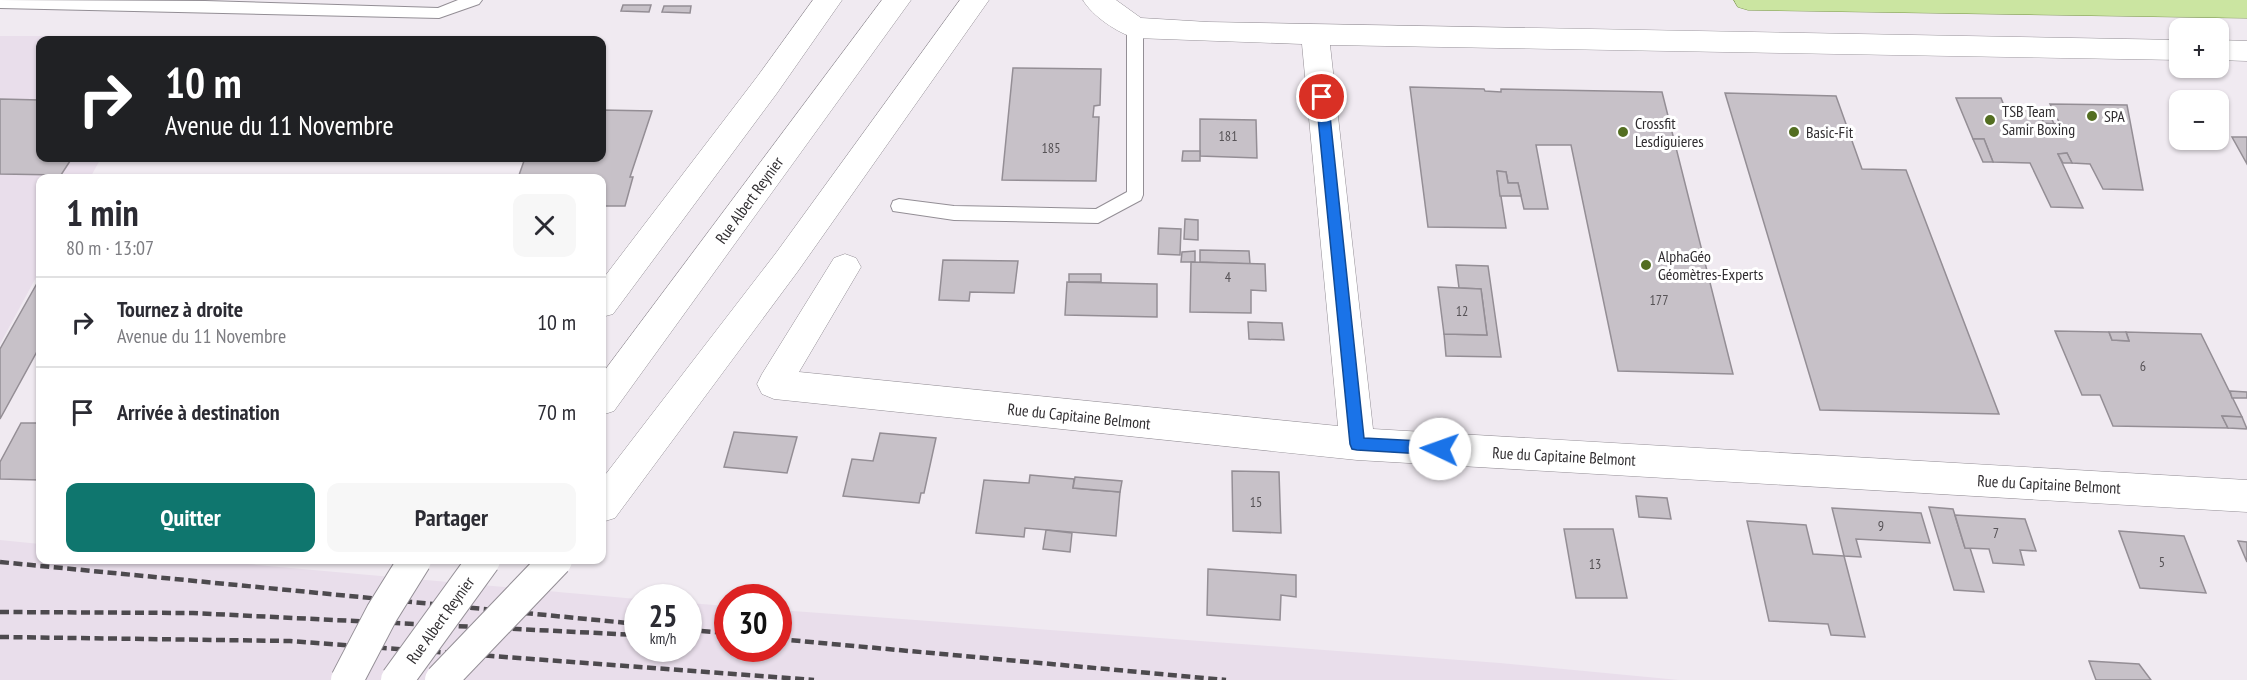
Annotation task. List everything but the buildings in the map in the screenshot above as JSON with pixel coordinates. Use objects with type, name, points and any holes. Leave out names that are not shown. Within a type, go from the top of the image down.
[{"type":"main road","points":[[1748,0],[2247,8]]},
{"type":"street","points":[[606,299],[828,0]]},
{"type":"street","name":"Rue Albert Reynier","points":[[606,395],[897,0]]},
{"type":"street","points":[[606,501],[787,262],[975,0]]},
{"type":"street","points":[[1097,0],[1135,28],[1315,34],[2169,50]]},
{"type":"street","points":[[1315,34],[1357,444]]},
{"type":"street","points":[[2229,50],[2247,51]]},
{"type":"street","name":"Rue du Capitaine Belmont","points":[[845,267],[774,384],[1357,444],[2247,496]]},
{"type":"street","points":[[346,680],[382,613],[413,564]]},
{"type":"street","name":"Rue Albert Reynier","points":[[397,680],[481,564]]},
{"type":"street","points":[[441,680],[552,564]]},
{"type":"lane","points":[[0,3],[205,6],[439,14],[474,0]]},
{"type":"lane","points":[[899,206],[954,213],[1098,216],[1135,195],[1135,28]]},
{"type":"shaded area","points":[[0,36],[36,36],[36,162],[99,162],[92,174],[36,174],[36,277],[0,344]]},
{"type":"shaded area","points":[[0,540],[36,544],[36,564],[247,564],[624,598],[624,662],[702,662],[702,604],[714,605],[714,662],[792,662],[792,611],[1500,663],[1679,680],[0,680]]},
{"type":"railway","points":[[0,562],[624,623]]},
{"type":"railway","points":[[0,612],[193,613],[624,634]]},
{"type":"railway","points":[[702,631],[714,632]]},
{"type":"railway","points":[[0,637],[290,641],[814,680]]},
{"type":"railway","points":[[792,640],[1226,680]]},
{"type":"place","name":"SPA","points":[[2092,116]]},
{"type":"place","name":"TSB Team Samir Boxing","points":[[1990,120]]},
{"type":"place","name":"Crossfit Lesdiguieres","points":[[1623,132]]},
{"type":"place","name":"Basic-Fit","points":[[1794,132]]},
{"type":"place","name":"AlphaGéo Géomètres-Experts","points":[[1646,265]]},
{"type":"route","points":[[1322,97],[1357,444],[1440,449]]}]
